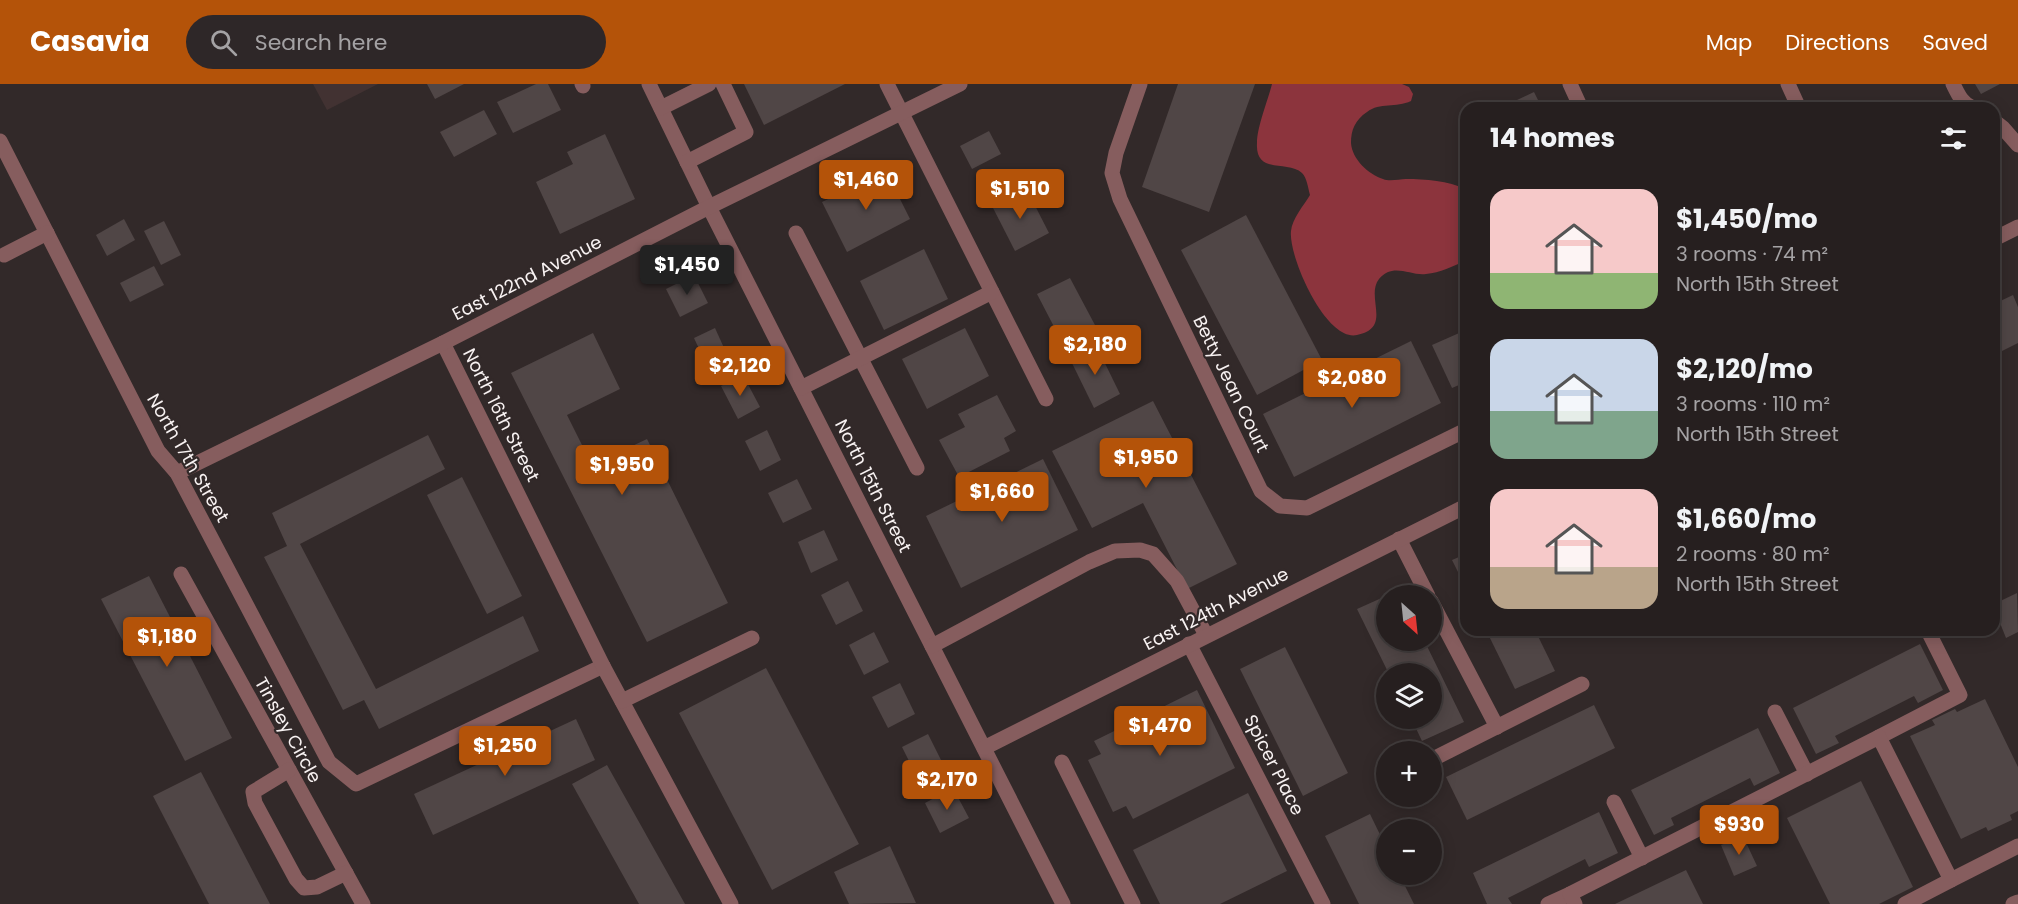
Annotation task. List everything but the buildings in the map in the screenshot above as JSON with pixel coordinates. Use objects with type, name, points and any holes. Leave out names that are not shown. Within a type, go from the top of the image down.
[{"type":"street","name":"North 15th Street","points":[[649,84],[709,207],[984,748],[1058,903]]},
{"type":"street","points":[[661,108],[709,84]]},
{"type":"street","points":[[687,162],[746,132],[723,84]]},
{"type":"street","points":[[887,84],[1046,399]]},
{"type":"street","name":"East 122nd Avenue","points":[[177,473],[443,343],[709,207],[960,84]]},
{"type":"street","name":"Betty Jean Court","points":[[1140,84],[1116,153],[1112,173],[1120,199],[1261,491],[1280,506],[1307,508],[1460,433]]},
{"type":"street","points":[[1570,84],[1578,102]]},
{"type":"street","points":[[1788,84],[1797,102]]},
{"type":"street","points":[[1953,84],[1963,102]]},
{"type":"street","points":[[2000,126],[2018,145]]},
{"type":"street","name":"North 17th Street","points":[[0,141],[158,452],[177,473],[329,762],[356,784],[603,666]]},
{"type":"street","points":[[2000,236],[2018,227]]},
{"type":"street","points":[[796,233],[917,468]]},
{"type":"street","points":[[1,253],[47,234]]},
{"type":"street","points":[[801,388],[992,292]]},
{"type":"street","name":"North 16th Street","points":[[443,343],[603,666],[731,904]]},
{"type":"street","name":"East 124th Avenue","points":[[984,748],[1460,509]]},
{"type":"street","points":[[1399,539],[1422,585]]},
{"type":"street","points":[[932,646],[1089,562],[1115,551],[1140,550],[1153,554],[1177,580],[1206,635]]},
{"type":"street","name":"Tinsley Circle","points":[[181,574],[363,904]]},
{"type":"street","points":[[1442,622],[1497,727]]},
{"type":"street","points":[[1548,904],[1573,899],[1642,858],[1960,695],[1930,636]]},
{"type":"street","points":[[622,701],[752,638]]},
{"type":"street","name":"Spicer Place","points":[[1189,644],[1323,904]]},
{"type":"street","points":[[1442,754],[1582,684]]},
{"type":"street","points":[[1775,712],[1807,774]]},
{"type":"street","points":[[1879,737],[1951,880]]},
{"type":"street","points":[[1062,762],[1133,904]]},
{"type":"street","points":[[288,770],[254,792],[255,803],[296,879],[304,888],[316,887],[346,873]]},
{"type":"street","points":[[1614,802],[1642,858]]},
{"type":"street","points":[[1905,904],[2018,846]]},
{"type":"street","points":[[2013,904],[2018,902]]},
{"type":"shaded area","points":[[313,84],[378,84],[327,110]]},
{"type":"shaded area","points":[[1272,84],[1402,84],[1409,87],[1413,94],[1411,101],[1377,107],[1359,118],[1352,134],[1352,149],[1358,160],[1377,177],[1386,180],[1429,180],[1460,187],[1460,263],[1431,273],[1420,274],[1396,270],[1384,274],[1376,286],[1374,326],[1357,335],[1345,334],[1322,312],[1302,277],[1296,259],[1291,231],[1296,217],[1310,195],[1306,180],[1296,169],[1267,163],[1261,159],[1257,143]]}]
